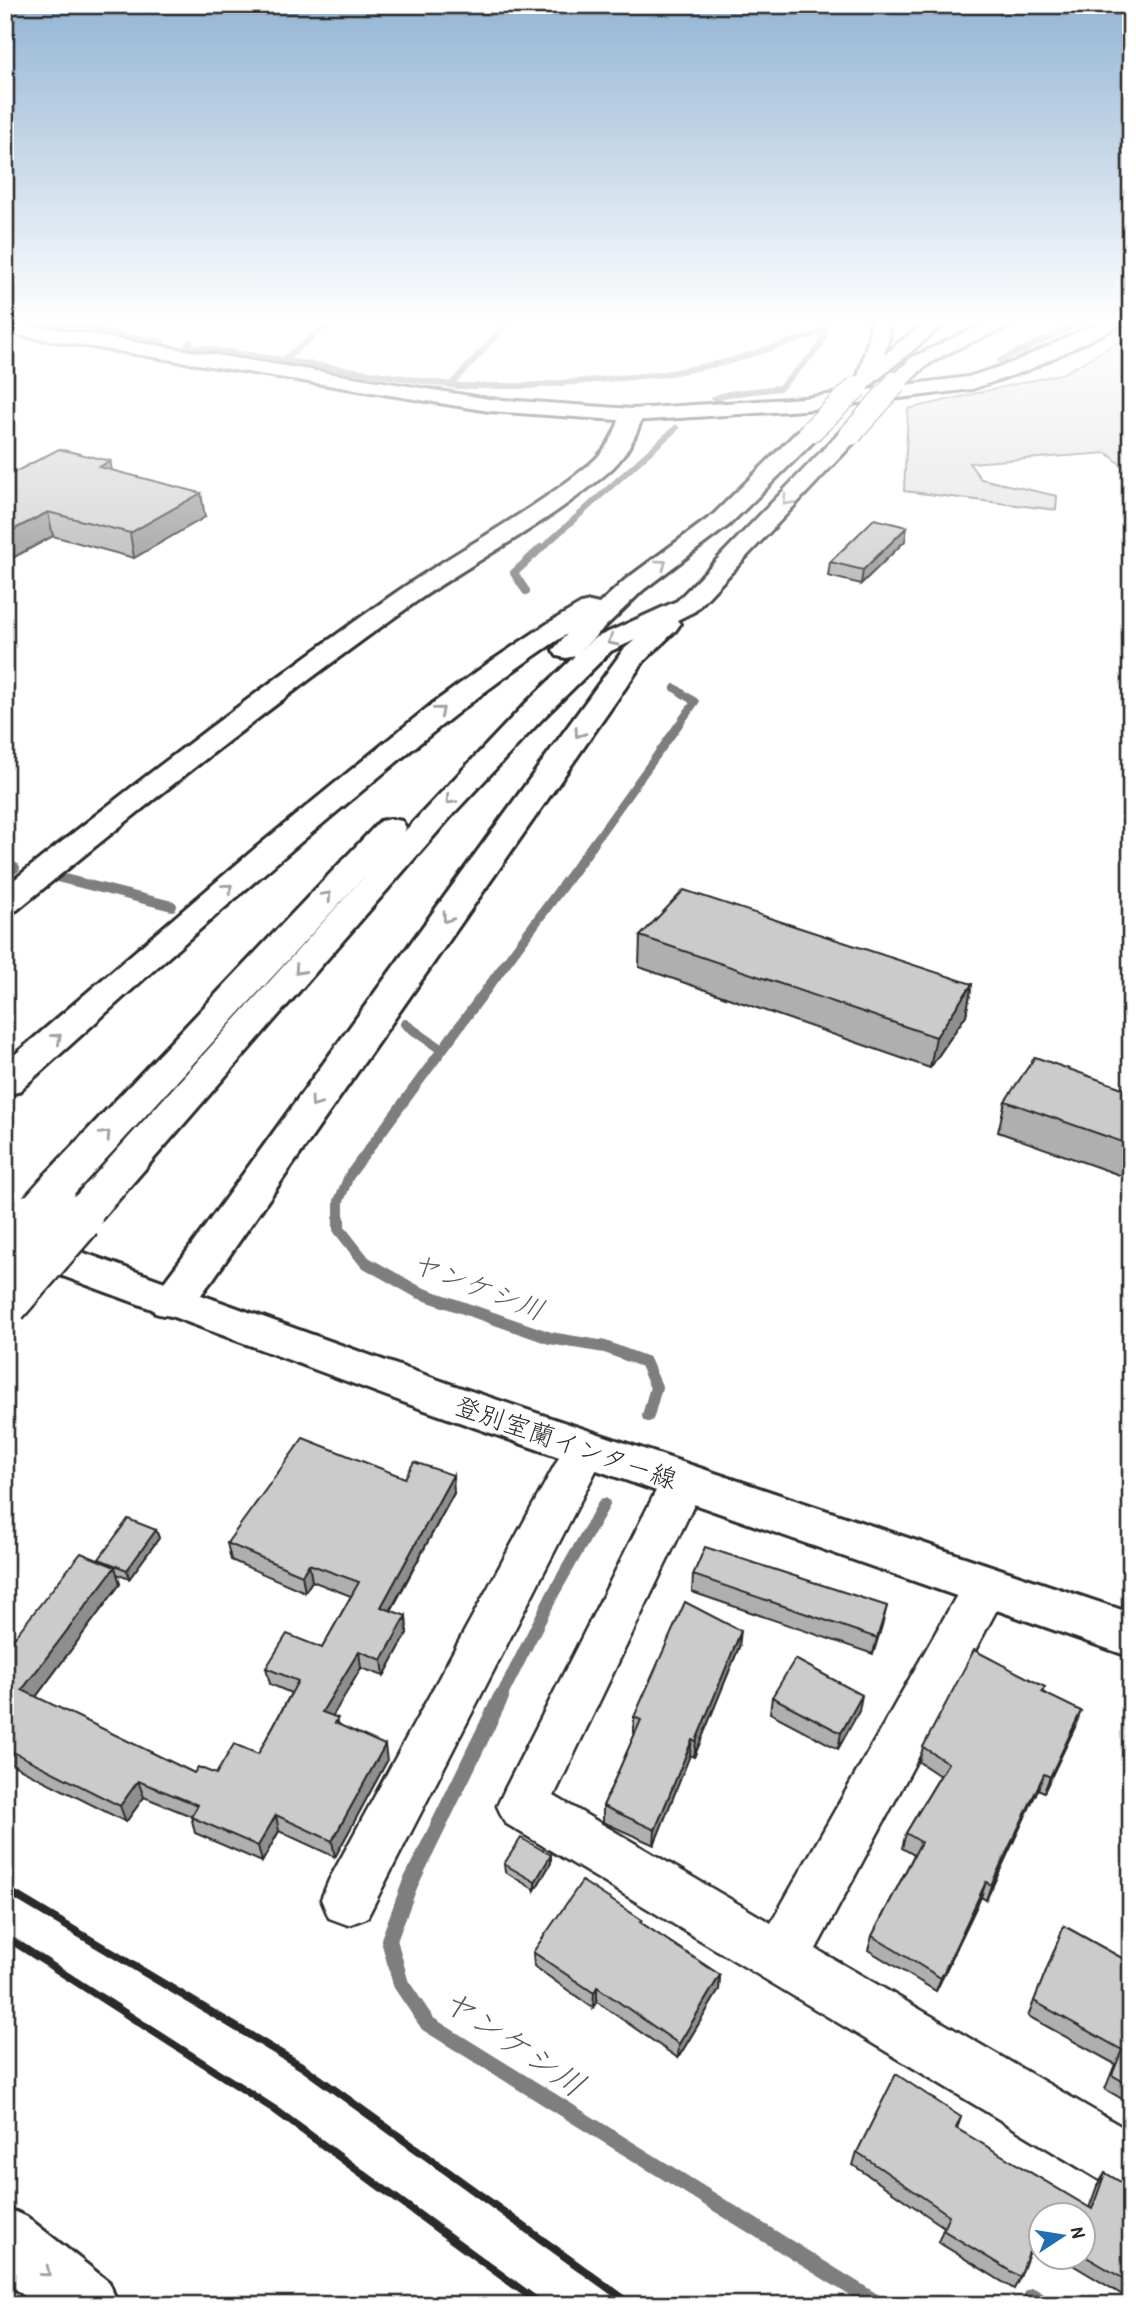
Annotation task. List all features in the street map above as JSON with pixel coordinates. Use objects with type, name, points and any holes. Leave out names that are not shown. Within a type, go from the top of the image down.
[{"type":"main road","points":[[5,903],[97,828],[402,601],[557,499],[602,466],[625,437],[628,427]]},
{"type":"main road","points":[[5,1245],[330,892],[494,721],[634,585],[721,520],[815,427]]},
{"type":"main road","points":[[170,1302],[214,1245],[634,656],[686,606],[857,427]]},
{"type":"main road","points":[[5,1083],[280,842],[459,696],[540,637],[634,585]]},
{"type":"main road","points":[[5,1303],[433,818],[535,710],[602,645],[686,606]]},
{"type":"main road","name":"登別室蘭インター線","points":[[5,1239],[170,1302],[585,1449],[1131,1635]]},
{"type":"main road","points":[[5,2239],[86,2305]]},
{"type":"street","points":[[348,1899],[585,1449]]},
{"type":"street","points":[[684,1482],[523,1806],[1131,2165]]},
{"type":"street","points":[[781,1958],[986,1586]]},
{"type":"shaded area","points":[[907,427],[1131,427],[1131,473],[1107,453],[969,463],[981,479],[1057,496],[1056,510],[904,491]]},
{"type":"building","points":[[59,449],[110,461],[99,467],[201,493],[130,533],[48,512],[5,534],[5,477]]},
{"type":"building","points":[[874,519],[907,527],[863,570],[830,562]]},
{"type":"building","points":[[684,890],[972,984],[936,1037],[640,936]]},
{"type":"building","points":[[1035,1057],[1131,1091],[1131,1145],[1005,1101]]},
{"type":"building","points":[[303,1438],[405,1478],[414,1462],[453,1475],[381,1607],[406,1616],[382,1660],[359,1651],[322,1712],[338,1718],[335,1723],[385,1745],[332,1841],[276,1815],[258,1846],[191,1817],[198,1805],[138,1781],[120,1806],[5,1748],[5,1649],[81,1553],[115,1567],[22,1690],[194,1773],[198,1767],[216,1774],[234,1744],[258,1754],[298,1681],[266,1668],[287,1634],[322,1648],[359,1582],[309,1564],[302,1575],[227,1543]]},
{"type":"building","points":[[128,1519],[156,1530],[127,1570],[99,1559]]},
{"type":"building","points":[[705,1547],[887,1606],[877,1638],[693,1575]]},
{"type":"building","points":[[685,1602],[741,1631],[696,1741],[692,1740],[655,1830],[603,1806],[641,1720],[634,1717]]},
{"type":"building","points":[[974,1650],[1045,1687],[1042,1692],[1081,1711],[1050,1777],[1044,1774],[991,1885],[986,1882],[941,1978],[872,1936],[921,1842],[906,1833],[948,1763],[923,1747]]},
{"type":"building","points":[[795,1659],[862,1695],[841,1733],[772,1697]]},
{"type":"building","points":[[521,1838],[551,1855],[535,1882],[504,1864]]},
{"type":"building","points":[[582,1881],[720,1975],[679,2044],[597,1987],[594,1993],[533,1952]]},
{"type":"building","points":[[1064,1926],[1131,1963],[1131,2086],[1112,2075],[1122,2050],[1034,2001]]},
{"type":"building","points":[[896,2074],[961,2117],[956,2128],[1080,2202],[1028,2202],[1028,2255],[1020,2277],[943,2230],[949,2215],[857,2152]]},
{"type":"building","points":[[1105,2173],[1131,2188],[1131,2283],[1098,2264],[1098,2202],[1095,2202]]},
{"type":"waterway","name":"ヤンケシ川","points":[[540,550],[676,428]]},
{"type":"waterway","name":"ヤンケシ川","points":[[526,591],[514,573],[541,548]]},
{"type":"waterway","name":"ヤンケシ川","points":[[593,844],[695,702],[675,688]]},
{"type":"waterway","name":"ヤンケシ川","points":[[442,1050],[594,843]]},
{"type":"waterway","name":"ヤンケシ川","points":[[5,866],[15,868]]},
{"type":"waterway","name":"ヤンケシ川","points":[[57,877],[172,906]]},
{"type":"waterway","name":"ヤンケシ川","points":[[405,1024],[442,1050]]},
{"type":"waterway","name":"ヤンケシ川","points":[[442,1050],[349,1176],[339,1201],[339,1229],[365,1262],[418,1292],[550,1338],[605,1347],[645,1362],[656,1387],[648,1416]]},
{"type":"waterway","name":"ヤンケシ川","points":[[501,1698],[554,1592],[604,1504]]},
{"type":"waterway","name":"ヤンケシ川","points":[[501,1698],[410,1884],[389,1940],[401,1984],[428,2024],[880,2305]]},
{"type":"waterway","points":[[1032,2296],[1046,2305]]},
{"type":"railway","points":[[5,1889],[303,2067],[632,2305]]},
{"type":"railway","points":[[5,1936],[274,2109],[542,2305]]}]
